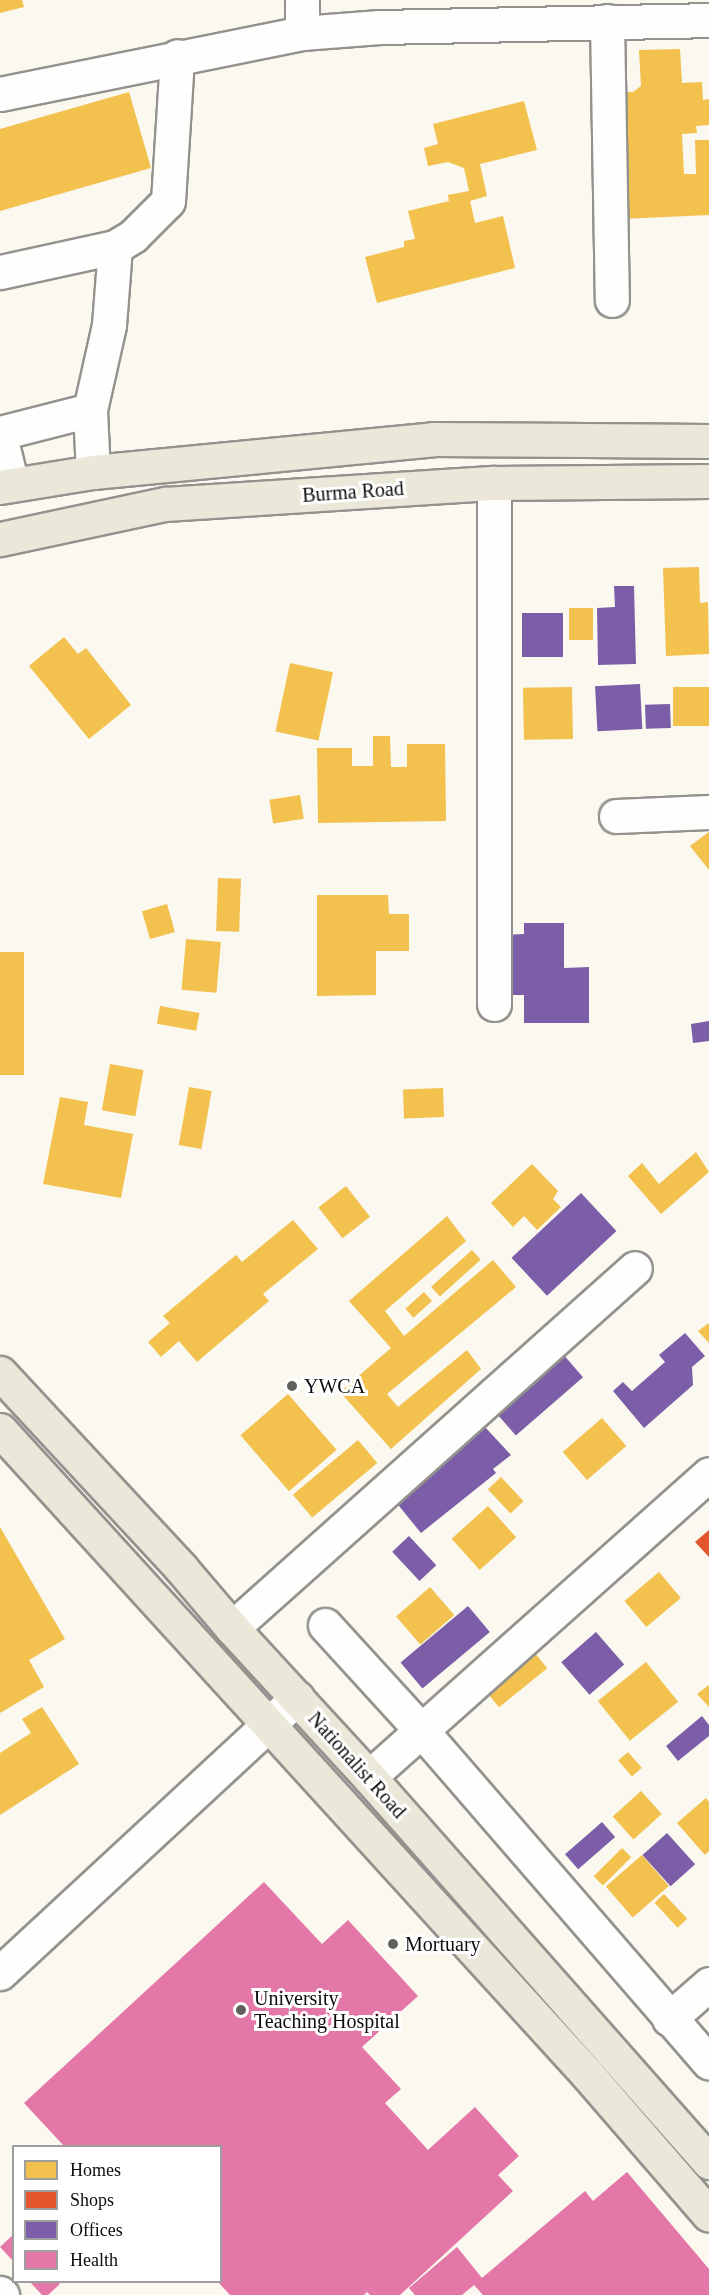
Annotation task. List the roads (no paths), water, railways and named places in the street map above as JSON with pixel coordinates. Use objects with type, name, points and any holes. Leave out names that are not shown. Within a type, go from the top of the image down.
[{"type":"main road","points":[[6,486],[93,472],[433,439],[709,441]]},
{"type":"main road","name":"Burma Road","points":[[0,539],[165,504],[494,483],[709,481]]},
{"type":"main road","name":"Nationalist Road","points":[[0,1372],[369,1777],[709,2162]]},
{"type":"main road","name":"Nationalist Road","points":[[0,1430],[587,2074],[709,2215]]},
{"type":"street","points":[[302,0],[302,33]]},
{"type":"street","points":[[0,94],[177,56],[302,33],[380,27],[709,20]]},
{"type":"street","points":[[607,21],[612,300]]},
{"type":"street","points":[[0,272],[115,247],[133,236],[168,201],[177,56]]},
{"type":"street","points":[[93,472],[90,410],[109,326],[115,247]]},
{"type":"street","points":[[6,486],[0,434],[90,410]]},
{"type":"street","points":[[494,483],[494,1004]]},
{"type":"street","points":[[615,816],[709,812]]},
{"type":"street","points":[[232,1628],[635,1268]]},
{"type":"street","points":[[369,1777],[709,1474]]},
{"type":"street","points":[[325,1625],[421,1730],[709,2063]]},
{"type":"street","points":[[0,1973],[297,1698]]},
{"type":"street","points":[[669,2019],[709,1984]]},
{"type":"place","name":"YWCA","points":[[292,1386]]},
{"type":"place","name":"Mortuary","points":[[393,1944]]},
{"type":"place","name":"University Teaching Hospital","points":[[241,2010]]}]
